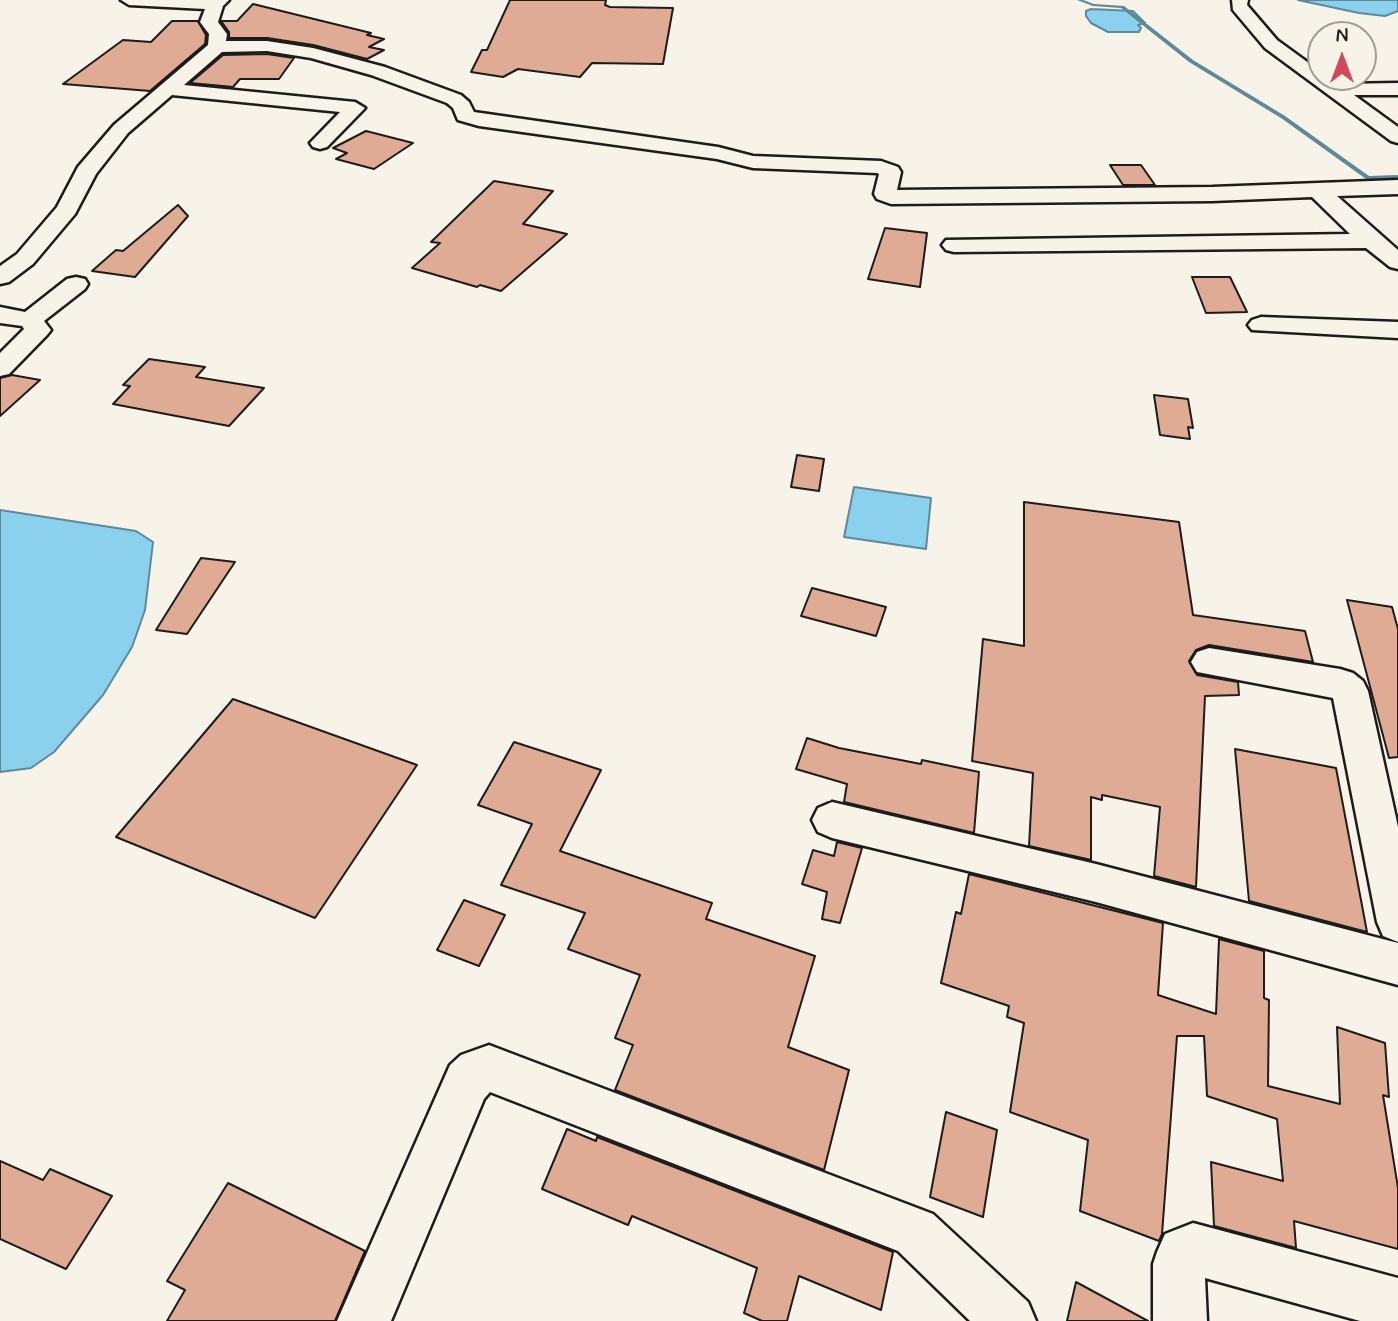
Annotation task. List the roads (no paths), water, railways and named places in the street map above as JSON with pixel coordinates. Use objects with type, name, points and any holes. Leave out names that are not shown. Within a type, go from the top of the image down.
[{"type":"street","points":[[129,0],[218,2],[209,22],[218,34],[217,47]]},
{"type":"street","points":[[1240,0],[1238,6],[1271,44],[1307,70]]},
{"type":"street","points":[[0,277],[25,259],[67,209],[86,172],[121,129],[217,47],[267,46],[326,56],[379,71],[454,99],[462,106],[465,116],[479,120],[718,153],[753,162],[881,167],[890,172],[885,194],[891,197],[1212,194],[1398,187]]},
{"type":"street","points":[[167,89],[355,108],[320,143]]},
{"type":"street","points":[[1377,89],[1398,89]]},
{"type":"street","points":[[1336,91],[1398,137]]},
{"type":"street","points":[[1317,189],[1371,241],[1398,262]]},
{"type":"street","points":[[954,245],[1371,241]]},
{"type":"street","points":[[30,320],[76,284]]},
{"type":"street","points":[[0,315],[30,320],[38,330],[0,368]]},
{"type":"street","points":[[1261,325],[1398,330]]},
{"type":"street","points":[[1209,662],[1340,683],[1350,691],[1398,922]]},
{"type":"street","points":[[832,820],[1096,883],[1398,964]]},
{"type":"street","points":[[364,1321],[467,1082],[477,1072],[489,1069],[915,1232],[1009,1321]]},
{"type":"street","points":[[1180,1321],[1179,1264],[1183,1252],[1193,1249],[1398,1305]]},
{"type":"water","points":[[1298,0],[1398,0],[1398,11],[1385,16]]},
{"type":"water","points":[[1086,11],[1133,11],[1145,23],[1138,25],[1141,28],[1139,32],[1108,32],[1091,23]]},
{"type":"water","points":[[854,487],[931,498],[926,549],[844,537]]},
{"type":"water","points":[[0,510],[136,531],[153,542],[145,610],[132,647],[103,695],[54,752],[31,768],[0,772]]},
{"type":"waterway","points":[[1079,0],[1093,5],[1122,7],[1191,61],[1283,117],[1368,178],[1398,177]]}]
